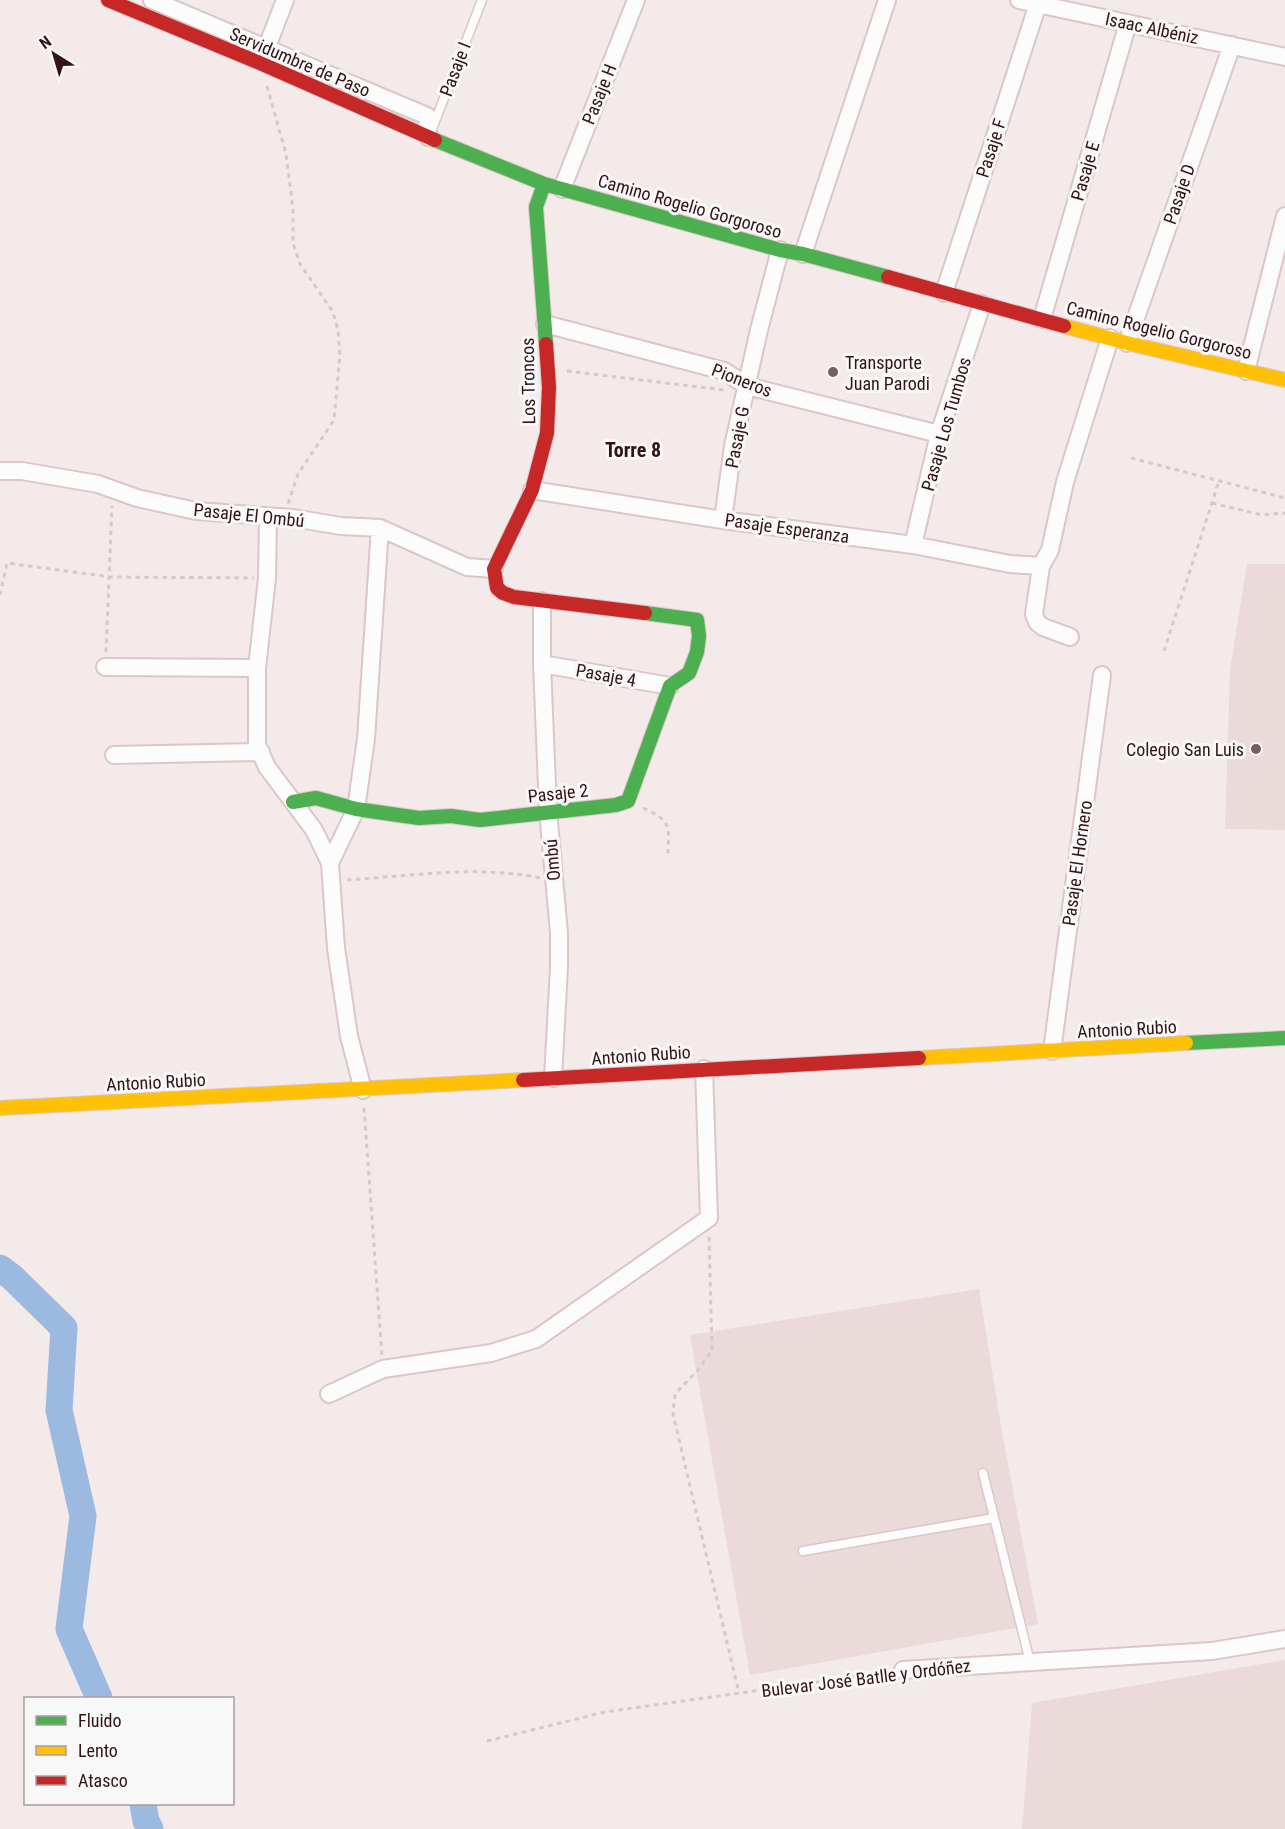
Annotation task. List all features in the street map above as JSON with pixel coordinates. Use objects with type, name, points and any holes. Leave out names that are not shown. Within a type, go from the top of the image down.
[{"type":"street","name":"Servidumbre de Paso","points":[[152,0],[263,56],[427,116],[428,137]]},
{"type":"street","points":[[115,1],[263,56],[285,0]]},
{"type":"street","name":"Pasaje H","points":[[561,189],[636,0]]},
{"type":"street","points":[[803,255],[887,0]]},
{"type":"street","name":"Isaac Albéniz","points":[[1019,0],[1285,57]]},
{"type":"street","name":"Pasaje F","points":[[944,292],[1038,4]]},
{"type":"street","name":"Pasaje E","points":[[1042,319],[1128,23]]},
{"type":"street","name":"Pasaje D","points":[[1127,343],[1232,45]]},
{"type":"street","name":"Camino Rogelio Gorgoroso","points":[[428,137],[561,189],[1127,343],[1285,380]]},
{"type":"street","name":"Los Troncos","points":[[494,569],[532,490],[547,432],[548,368],[536,207],[544,184]]},
{"type":"street","points":[[1246,371],[1285,216]]},
{"type":"street","name":"Pasaje G","points":[[723,520],[733,446],[780,250]]},
{"type":"street","name":"Pasaje Los Tumbos","points":[[913,545],[939,434],[982,304]]},
{"type":"street","name":"Pioneros","points":[[545,324],[724,371],[747,386],[939,434]]},
{"type":"street","points":[[1071,637],[1043,627],[1037,622],[1034,614],[1041,566],[1050,550],[1065,482],[1110,338]]},
{"type":"street","name":"Pasaje El Ombú","points":[[0,471],[22,471],[98,484],[137,498],[196,511],[276,516],[341,526],[380,528],[467,567],[494,569]]},
{"type":"street","name":"Pasaje Esperanza","points":[[532,490],[723,520],[913,545],[1010,564],[1041,566]]},
{"type":"street","points":[[276,516],[257,668],[258,745],[267,767],[314,830],[330,863]]},
{"type":"street","points":[[363,1090],[349,1036],[336,948],[330,863],[356,808],[366,739],[380,528]]},
{"type":"street","points":[[494,569],[493,583],[502,594],[697,620],[699,636],[697,652],[689,673],[670,686],[628,801]]},
{"type":"street","name":"Ombú","points":[[542,601],[548,811],[557,909],[559,967],[553,1078]]},
{"type":"street","name":"Pasaje 4","points":[[542,664],[670,686]]},
{"type":"street","points":[[105,667],[257,668]]},
{"type":"street","name":"Pasaje El Hornero","points":[[1052,1051],[1102,675]]},
{"type":"street","points":[[114,755],[261,752]]},
{"type":"street","name":"Pasaje 2","points":[[293,802],[316,798],[356,808],[419,818],[451,816],[480,820],[616,805],[628,801]]},
{"type":"street","name":"Antonio Rubio","points":[[0,1108],[1285,1038]]},
{"type":"street","points":[[329,1394],[383,1370],[491,1353],[536,1339],[709,1218],[704,1069]]},
{"type":"street","name":"Bulevar José Batlle y Ordóñez","points":[[903,1670],[1212,1650],[1285,1639]]},
{"type":"lane","name":"Pasaje I","points":[[428,137],[482,0]]},
{"type":"lane","points":[[983,1473],[1030,1662]]},
{"type":"lane","points":[[803,1551],[994,1518]]},
{"type":"path","points":[[263,56],[286,154],[293,209],[293,243],[300,264],[333,312],[338,330],[340,355],[334,420],[297,474],[276,516]]},
{"type":"path","points":[[548,368],[722,390],[747,386]]},
{"type":"path","points":[[1131,458],[1285,498]]},
{"type":"path","points":[[1164,651],[1219,481]]},
{"type":"path","points":[[105,667],[112,489]]},
{"type":"path","points":[[1212,503],[1262,515],[1285,513]]},
{"type":"path","points":[[0,595],[8,563],[110,577],[267,578]]},
{"type":"path","points":[[628,801],[660,816],[668,826],[668,858]]},
{"type":"path","points":[[330,881],[462,872],[514,872],[554,880]]},
{"type":"path","points":[[363,1090],[383,1370]]},
{"type":"path","points":[[709,1218],[712,1350],[699,1369],[675,1394],[673,1414],[739,1693]]},
{"type":"path","name":"Bulevar José Batlle y Ordóñez","points":[[487,1741],[605,1712],[903,1670]]},
{"type":"shaded area","name":"Colegio San Luis","points":[[1247,564],[1285,564],[1285,830],[1225,829],[1230,670]]},
{"type":"shaded area","points":[[979,1289],[1002,1432],[1038,1624],[750,1675],[690,1335]]},
{"type":"shaded area","points":[[1285,1660],[1285,1829],[1022,1829],[1032,1703]]},
{"type":"waterway","points":[[0,1268],[64,1328],[59,1410],[83,1516],[69,1629],[99,1697]]},
{"type":"waterway","points":[[143,1805],[150,1829]]},
{"type":"traffic: fast","points":[[435,140],[544,184],[780,250],[888,277]]},
{"type":"traffic: fast","points":[[544,184],[536,207],[546,344]]},
{"type":"traffic: fast","points":[[293,802],[316,798],[356,809],[419,818],[451,816],[480,820],[616,805],[628,801],[670,686],[689,673],[697,652],[699,636],[697,620],[645,613]]},
{"type":"traffic: fast","points":[[1186,1043],[1285,1038]]},
{"type":"traffic: slow","points":[[1064,326],[1285,380]]},
{"type":"traffic: slow","points":[[919,1058],[1186,1043]]},
{"type":"traffic: slow","points":[[0,1108],[523,1080]]},
{"type":"traffic: jam","points":[[108,0],[260,63],[435,140]]},
{"type":"traffic: jam","points":[[888,277],[1064,326]]},
{"type":"traffic: jam","points":[[546,344],[549,387],[547,433],[532,490],[494,569],[497,588],[514,597],[645,613]]},
{"type":"traffic: jam","points":[[523,1080],[919,1058]]},
{"type":"place","name":"Transporte Juan Parodi","points":[[833,372]]},
{"type":"place","name":"Colegio San Luis","points":[[1256,749]]},
{"type":"district","name":"Torre 8","points":[[633,450]]}]
